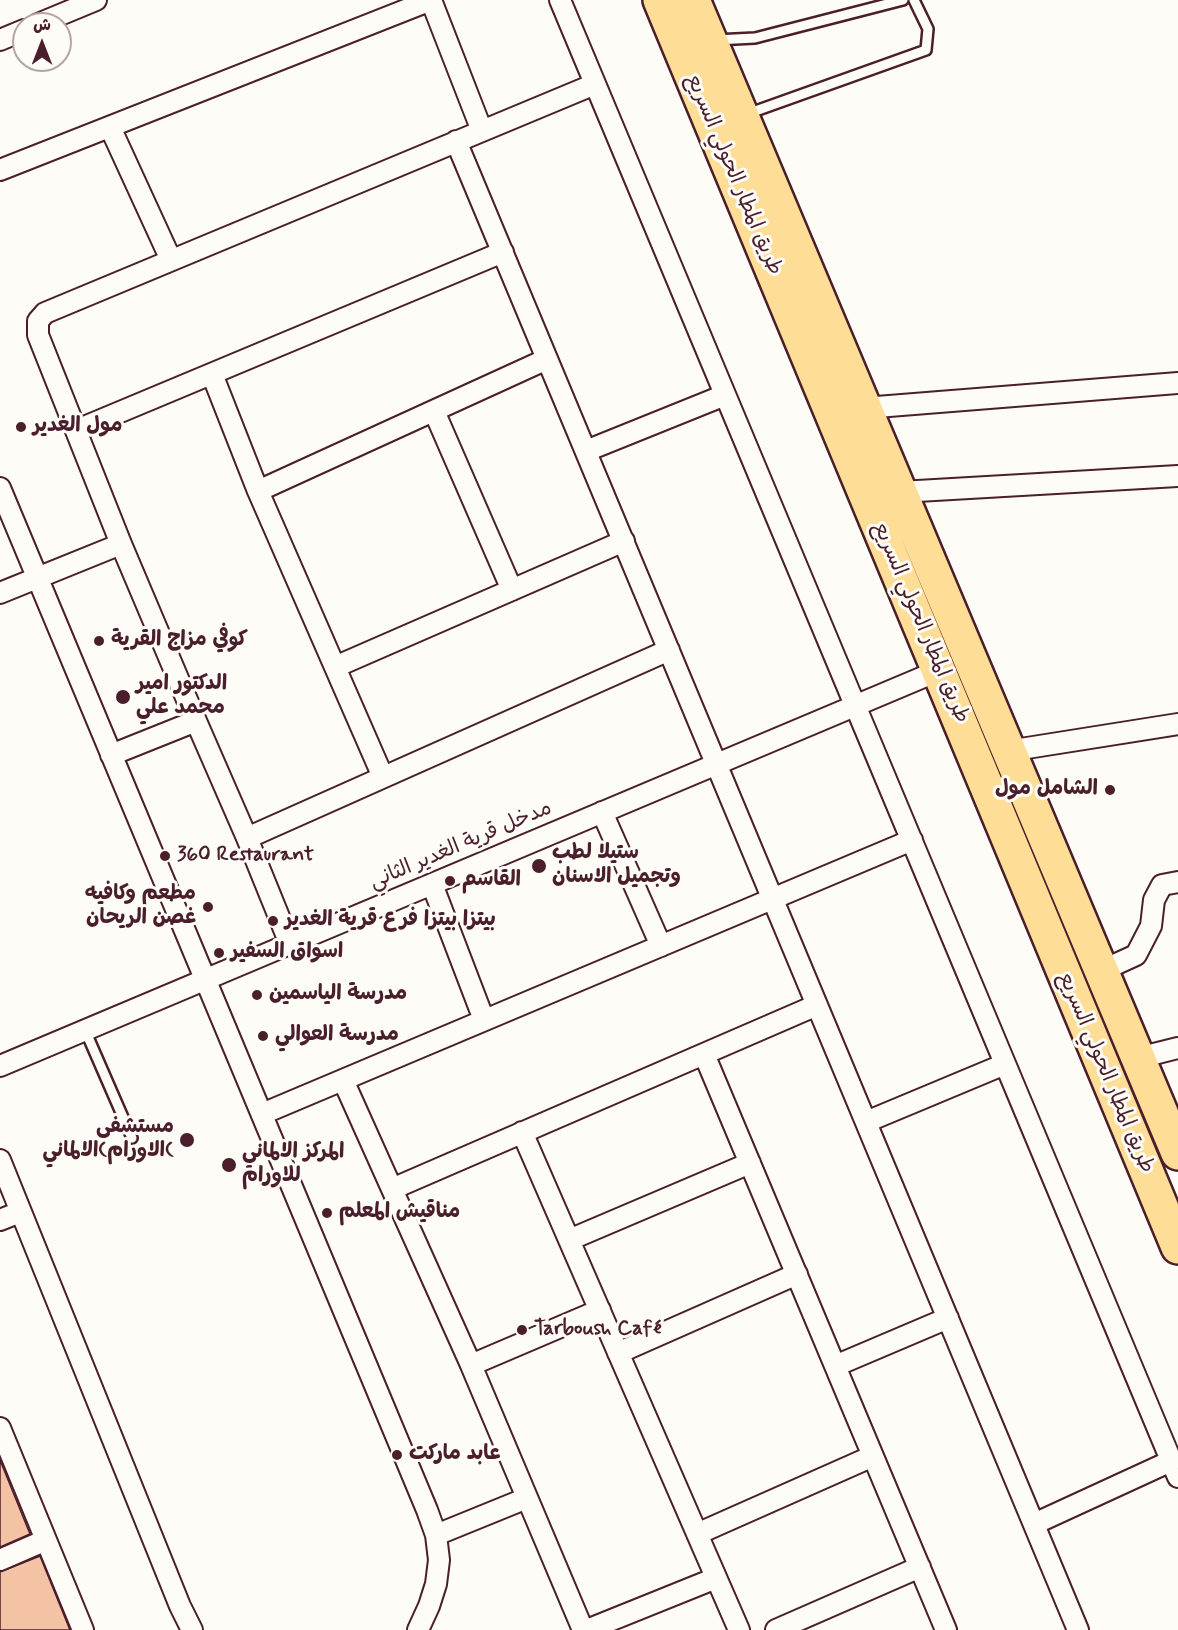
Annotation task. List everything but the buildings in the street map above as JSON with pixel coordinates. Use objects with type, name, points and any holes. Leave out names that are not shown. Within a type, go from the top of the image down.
[{"type":"highway","name":"طريق المطار الحولي السريع","points":[[660,0],[698,38],[742,116],[1178,1153]]},
{"type":"highway","name":"طريق المطار الحولي السريع","points":[[693,0],[698,38],[940,670],[1178,1247]]},
{"type":"highway","points":[[1097,1054],[1135,1049]]},
{"type":"highway","points":[[1127,1126],[1143,1114],[1162,1113]]},
{"type":"street","points":[[58,7],[96,0]]},
{"type":"street","points":[[0,170],[110,127],[406,4],[431,0],[482,131]]},
{"type":"street","points":[[560,0],[1175,1469],[1034,1524]]},
{"type":"street","points":[[290,944],[248,837],[121,544],[38,335],[38,321],[45,313],[595,84]]},
{"type":"street","points":[[110,127],[171,260]]},
{"type":"street","points":[[456,141],[1078,1630]]},
{"type":"street","points":[[77,430],[503,252]]},
{"type":"street","points":[[258,490],[547,359]]},
{"type":"street","points":[[212,374],[258,490],[383,777]]},
{"type":"street","points":[[864,408],[1178,383]]},
{"type":"street","points":[[586,451],[725,395]]},
{"type":"street","points":[[434,411],[512,590]]},
{"type":"street","points":[[900,492],[1178,476]]},
{"type":"street","points":[[0,488],[423,1499],[436,1535],[439,1560],[436,1584],[418,1630]]},
{"type":"street","points":[[335,667],[624,541]]},
{"type":"street","points":[[0,593],[121,544]]},
{"type":"street","points":[[248,837],[669,650]]},
{"type":"street","name":"مدخل قرية الغدير الثاني","points":[[0,1066],[940,670]]},
{"type":"street","points":[[111,754],[196,721]]},
{"type":"street","points":[[1008,751],[1178,724]]},
{"type":"street","points":[[602,812],[661,946]]},
{"type":"street","points":[[262,1114],[912,840]]},
{"type":"street","points":[[1101,971],[1136,955],[1151,926],[1154,900],[1162,885],[1178,882]]},
{"type":"street","points":[[432,884],[484,1020]]},
{"type":"street","points":[[392,1189],[817,1005]]},
{"type":"street","points":[[1135,1049],[1178,1048]]},
{"type":"street","points":[[704,1054],[946,1630]]},
{"type":"street","points":[[866,1122],[1005,1064]]},
{"type":"street","points":[[343,1080],[471,1365],[585,1630],[717,1578]]},
{"type":"street","points":[[522,1132],[739,1630]]},
{"type":"street","points":[[0,1160],[180,1606],[192,1630]]},
{"type":"street","points":[[569,1240],[750,1163]]},
{"type":"street","points":[[0,1220],[20,1212]]},
{"type":"street","points":[[618,1353],[797,1274]]},
{"type":"street","points":[[471,1365],[600,1310]]},
{"type":"street","points":[[836,1366],[948,1318]]},
{"type":"street","points":[[0,1428],[83,1630]]},
{"type":"street","points":[[697,1534],[873,1456]]},
{"type":"street","points":[[436,1535],[527,1498]]},
{"type":"street","points":[[0,1560],[46,1540]]},
{"type":"street","points":[[776,1630],[920,1567]]},
{"type":"lane","points":[[698,38],[755,38],[903,0]]},
{"type":"lane","points":[[742,116],[926,50],[928,29],[914,0]]},
{"type":"lane","points":[[85,1030],[132,1138]]},
{"type":"place","name":"مول الغدير","points":[[21,427]]},
{"type":"place","name":"كوفي مزاج القرية","points":[[99,641]]},
{"type":"place","name":"الدكتور امير محمد علي","points":[[123,697]]},
{"type":"place","name":"الشامل مول","points":[[1110,790]]},
{"type":"place","name":"360 Restaurant","points":[[165,856]]},
{"type":"place","name":"ستيلا لطب وتجميل الاسنان","points":[[539,866]]},
{"type":"place","name":"القاسم","points":[[450,881]]},
{"type":"place","name":"مطعم وكافيه غصن الريحان","points":[[208,907]]},
{"type":"place","name":"بيتزا بيتزا فرع قرية الغدير","points":[[273,921]]},
{"type":"place","name":"اسواق السفير","points":[[219,953]]},
{"type":"place","name":"مدرسة الياسمين","points":[[257,995]]},
{"type":"place","name":"مدرسة العوالي","points":[[263,1036]]},
{"type":"place","name":"مستشفى الاورام)الالماني(","points":[[187,1140]]},
{"type":"place","name":"المركز الالماني للاورام","points":[[229,1165]]},
{"type":"place","name":"مناقيش المعلم","points":[[327,1213]]},
{"type":"place","name":"Tarboush Café","points":[[522,1330]]},
{"type":"place","name":"عابد ماركت","points":[[397,1455]]}]
